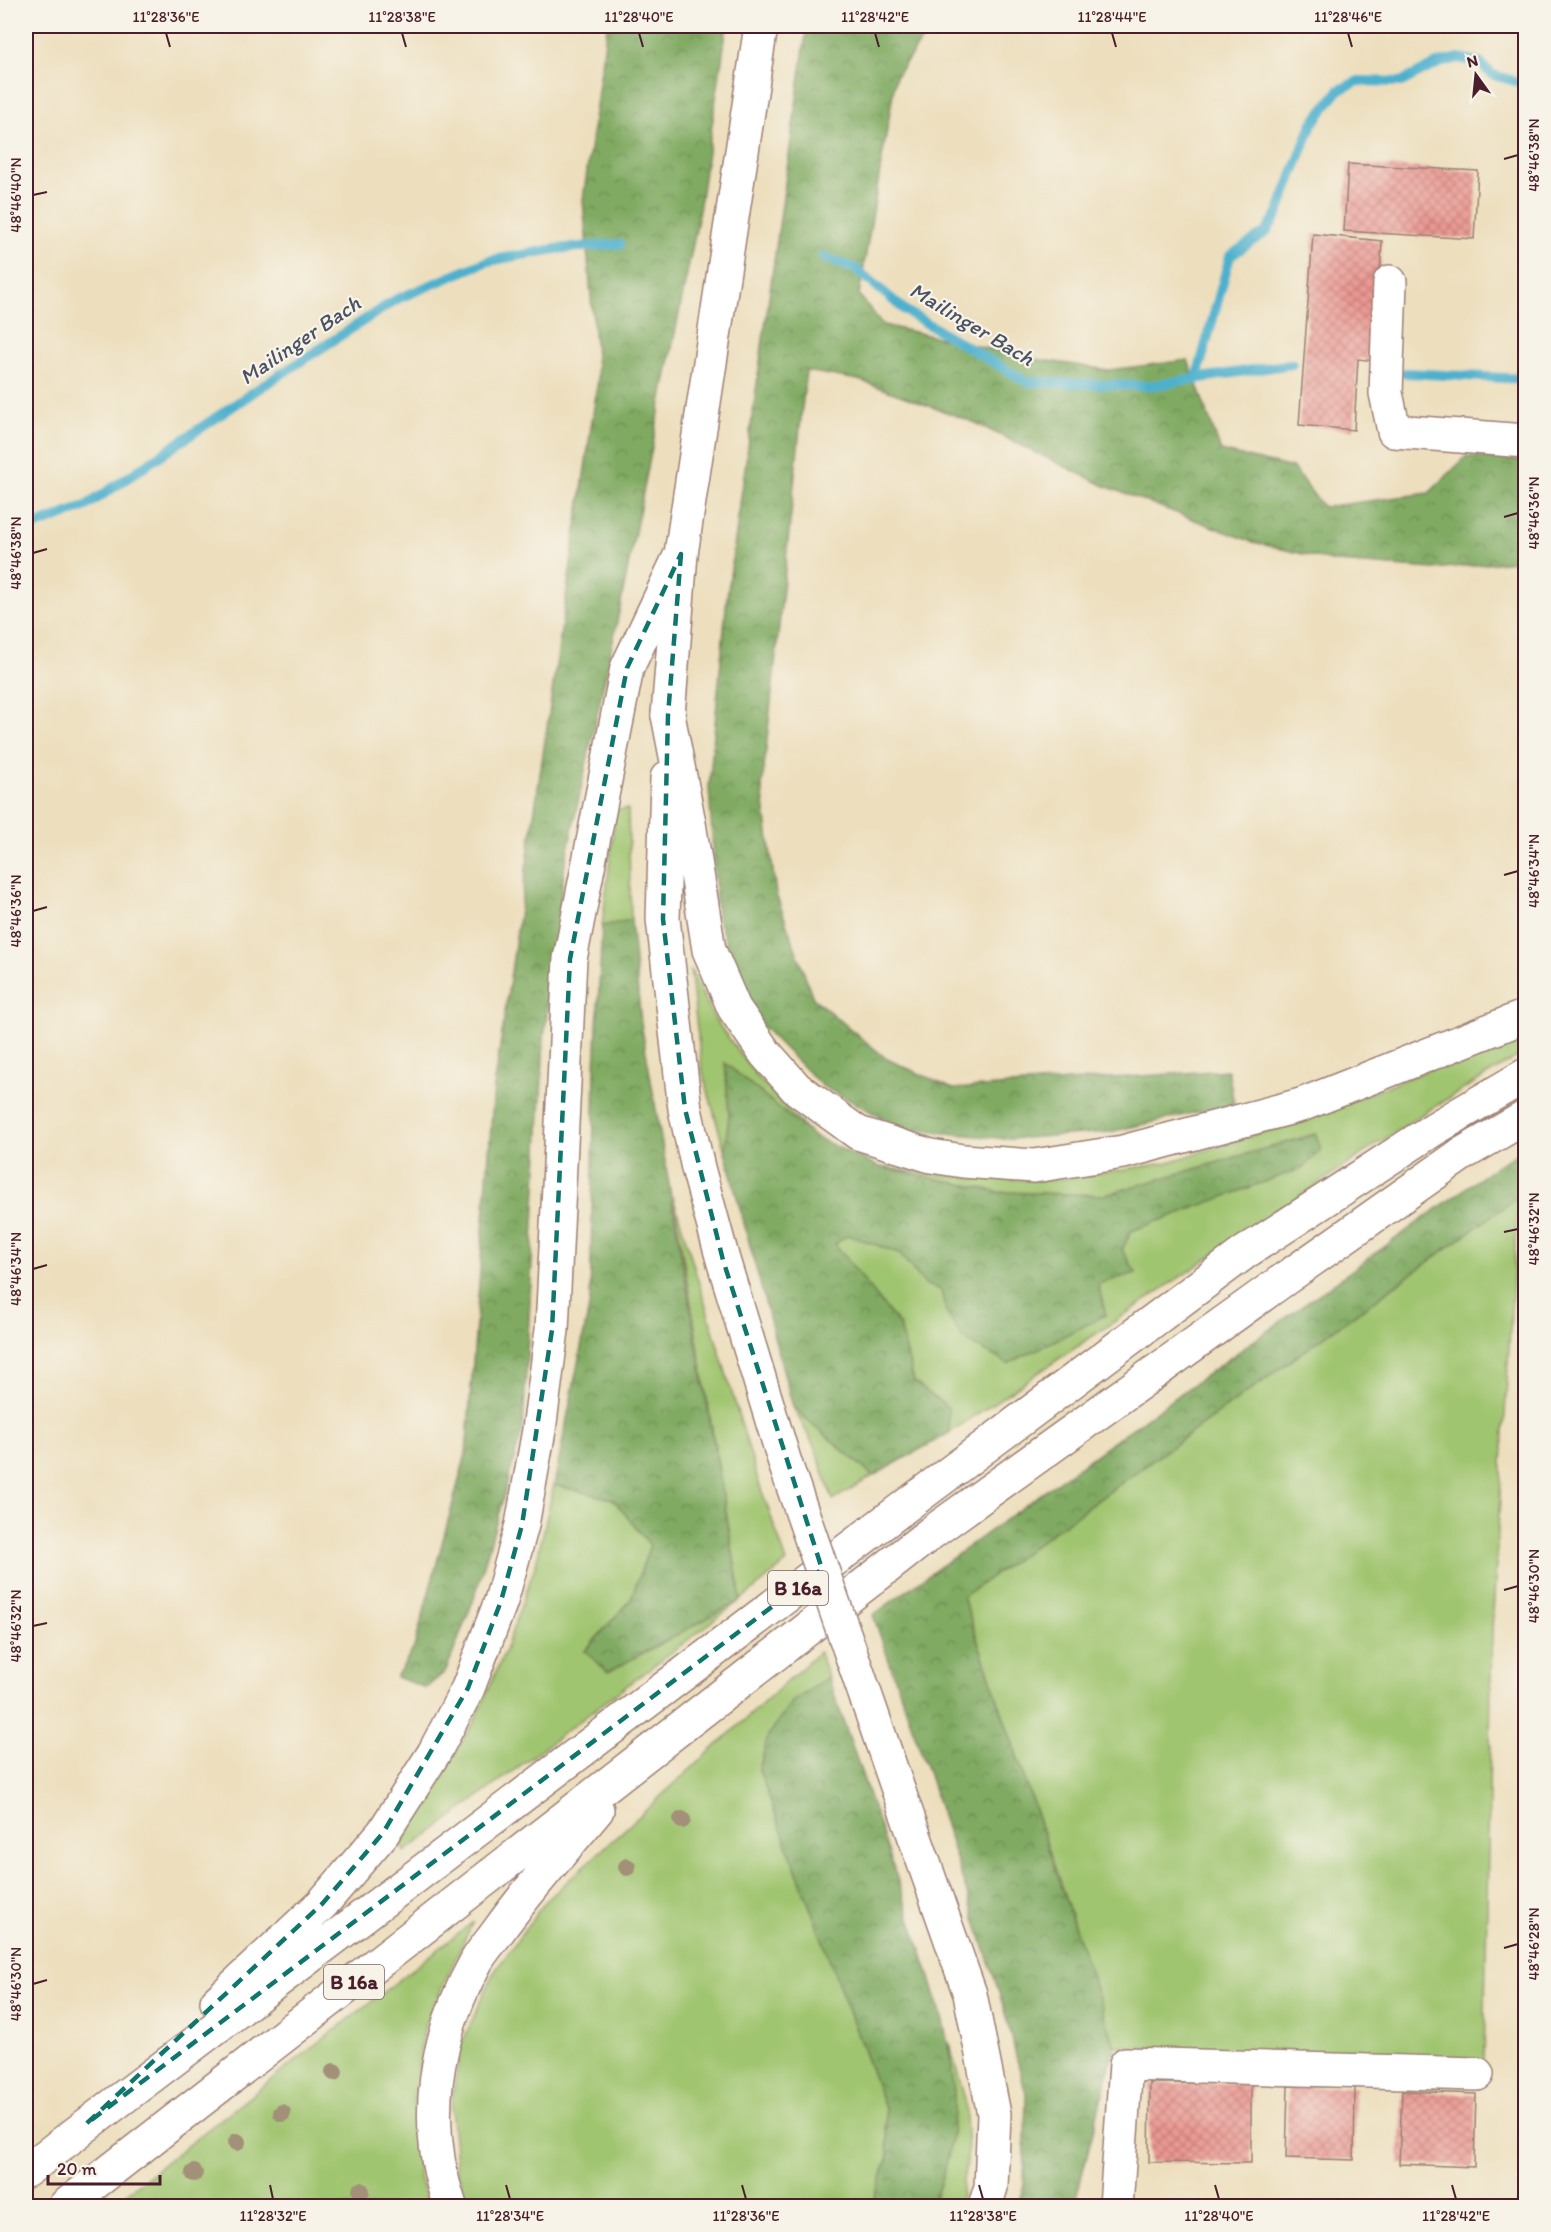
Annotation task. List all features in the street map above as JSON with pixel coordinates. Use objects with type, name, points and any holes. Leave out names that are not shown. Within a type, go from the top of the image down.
[{"type":"main road","points":[[761,26],[681,554],[668,715],[663,919],[685,1109],[723,1260],[786,1466],[970,1994],[994,2114],[991,2187],[986,2206]]},
{"type":"main road","points":[[1390,282],[1386,393],[1394,431],[1526,441]]},
{"type":"main road","points":[[86,2124],[322,1904],[383,1833],[434,1753],[468,1688],[497,1612],[522,1526],[539,1430],[552,1330],[570,959],[627,668],[681,554]]},
{"type":"main road","points":[[668,715],[689,822],[709,950],[734,1008],[765,1053],[796,1088],[858,1133],[931,1156],[963,1161],[1034,1166],[1123,1152],[1301,1105],[1526,1016]]},
{"type":"main road","name":"B 16a","points":[[26,2171],[1244,1253],[1434,1129],[1526,1075]]},
{"type":"main road","name":"B 16a","points":[[65,2206],[931,1533],[1453,1161],[1526,1117]]},
{"type":"main road","points":[[450,2206],[442,2184],[434,2122],[436,2069],[450,2019],[478,1960],[510,1914],[643,1757]]},
{"type":"main road","points":[[1116,2206],[1126,2064],[1477,2074]]},
{"type":"highlighted area","points":[[681,554],[668,715],[663,919],[685,1109],[723,1260],[822,1569],[86,2124],[322,1904],[383,1833],[468,1688],[501,1601],[522,1525],[552,1330],[570,959],[627,668]]},
{"type":"green space","points":[[607,26],[727,26],[697,224],[617,622],[565,863],[544,1039],[523,1428],[476,1593],[446,1671],[426,1688],[396,1677],[414,1648],[466,1454],[494,1087],[598,380],[583,200]]},
{"type":"green space","points":[[807,26],[932,26],[896,76],[859,295],[883,325],[1035,359],[1109,370],[1188,360],[1221,451],[1293,468],[1323,507],[1429,493],[1467,456],[1525,461],[1525,560],[1433,569],[1336,562],[1253,542],[1105,486],[973,422],[859,380],[806,371],[762,787],[776,894],[813,998],[887,1059],[953,1089],[1228,1070],[1234,1104],[1110,1132],[1009,1139],[904,1129],[822,1086],[753,1017],[717,916],[709,787],[727,597]]},
{"type":"green space","points":[[628,809],[631,920],[602,926],[616,810]]},
{"type":"green space","points":[[631,920],[641,1023],[741,1600],[608,1672],[585,1651],[631,1599],[650,1545],[613,1499],[554,1485],[590,1302],[595,1069],[602,926]]},
{"type":"green space","points":[[690,969],[716,1021],[759,1079],[813,1136],[726,1064],[729,1114],[725,1152],[702,1070]]},
{"type":"green space","points":[[1525,1032],[1525,1052],[1416,1118],[949,1433],[948,1408],[914,1382],[900,1326],[835,1244],[848,1235],[899,1253],[925,1284],[941,1290],[946,1312],[1098,1284],[1122,1250],[1131,1231],[1302,1168],[1315,1134],[1105,1195],[999,1192],[880,1167],[975,1179],[1054,1180],[1166,1163],[1306,1118]]},
{"type":"green space","points":[[725,1063],[813,1136],[880,1167],[999,1192],[1105,1195],[1316,1134],[1321,1150],[1302,1168],[1131,1231],[1122,1250],[1136,1273],[1098,1284],[1106,1315],[1008,1364],[963,1339],[946,1312],[941,1290],[925,1284],[899,1253],[848,1235],[835,1244],[900,1326],[914,1382],[948,1408],[949,1433],[873,1476],[793,1407],[725,1152],[729,1114]]},
{"type":"green space","points":[[1525,1149],[1525,1177],[1519,1181],[1518,1197],[963,1597],[1115,2046],[1074,2206],[1017,2206],[1024,2185],[1026,2094],[1002,2002],[928,1772],[873,1615],[1498,1165]]},
{"type":"green space","points":[[673,1197],[759,1483],[787,1562],[741,1600]]},
{"type":"green space","points":[[1518,1197],[1492,1631],[1484,2065],[1115,2046],[963,1597]]},
{"type":"green space","points":[[793,1407],[873,1476],[833,1500],[815,1448]]},
{"type":"green space","points":[[554,1485],[613,1499],[650,1545],[631,1599],[585,1651],[741,1600],[405,1852],[401,1842],[474,1722],[505,1651],[536,1564]]},
{"type":"green space","points":[[819,1652],[828,1677],[791,1703],[759,1770],[885,2108],[888,2156],[872,2206],[470,2206],[457,2173],[451,2107],[461,2045],[493,1974],[545,1902]]},
{"type":"green space","points":[[828,1677],[933,1987],[950,2052],[954,2096],[951,2138],[946,2166],[931,2206],[872,2206],[888,2156],[885,2108],[759,1770],[768,1736],[791,1703]]},
{"type":"green space","points":[[473,1922],[425,2024],[414,2089],[418,2172],[427,2206],[110,2206]]},
{"type":"green space","points":[[949,2042],[965,2099],[968,2152],[959,2206],[931,2206],[935,2197],[954,2095]]},
{"type":"building","points":[[1348,164],[1478,171],[1474,239],[1344,231]]},
{"type":"building","points":[[1313,234],[1382,241],[1375,361],[1358,359],[1354,430],[1299,425]]},
{"type":"building","points":[[1524,1978],[1526,1978],[1526,2021],[1521,2020]]},
{"type":"building","points":[[1150,2083],[1251,2083],[1251,2163],[1149,2162]]},
{"type":"building","points":[[1288,2086],[1355,2087],[1354,2160],[1286,2158]]},
{"type":"building","points":[[1402,2091],[1476,2094],[1474,2167],[1399,2164]]},
{"type":"building","points":[[1522,2143],[1526,2143],[1526,2197],[1518,2196]]},
{"type":"waterway","points":[[1196,380],[1230,256],[1266,232],[1278,213],[1312,124],[1339,90],[1358,81],[1401,82],[1439,63],[1459,58],[1479,62],[1493,75],[1526,84]]},
{"type":"waterway","name":"Mailinger Bach","points":[[26,529],[86,506],[258,389],[397,299],[488,261],[555,249],[620,244]]},
{"type":"waterway","name":"Mailinger Bach","points":[[823,257],[856,269],[906,311],[1027,382],[1148,386],[1292,364]]},
{"type":"waterway","name":"Mailinger Bach","points":[[1405,373],[1526,379]]}]
